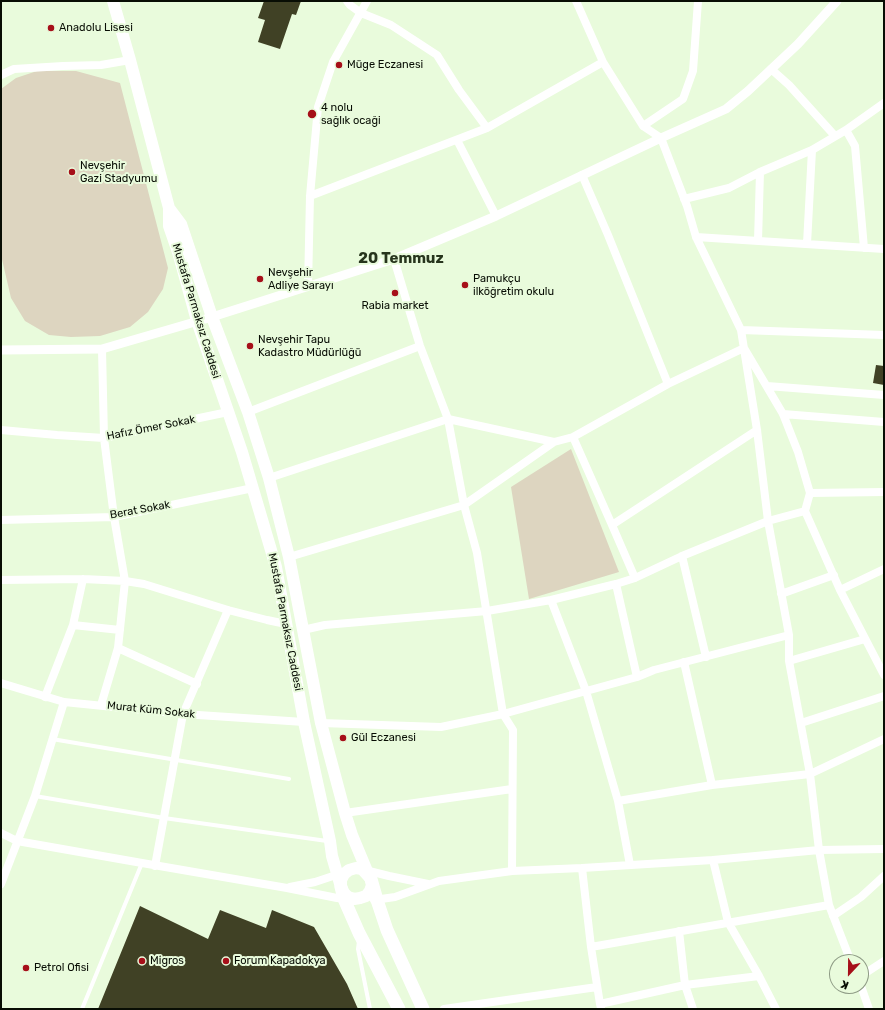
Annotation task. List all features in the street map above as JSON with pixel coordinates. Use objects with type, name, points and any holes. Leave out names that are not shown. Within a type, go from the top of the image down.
[{"type":"highway","points":[[367,873],[387,930],[423,1009]]},
{"type":"highway","name":"Mustafa Parmaksız Caddesi","points":[[344,890],[359,933],[399,1009]]},
{"type":"highway","points":[[391,994],[391,1009]]},
{"type":"main road","name":"Mustafa Parmaksız Caddesi","points":[[113,1],[169,208],[169,226],[178,252],[197,321],[242,452],[276,567],[304,722],[332,856],[344,890]]},
{"type":"main road","name":"Mustafa Parmaksız Caddesi","points":[[169,208],[181,224],[212,316],[248,412],[269,478],[289,557],[321,723],[345,814],[367,873]]},
{"type":"main road","points":[[356,868],[367,873],[372,885],[366,896],[360,898],[344,890],[341,880],[344,874],[349,870],[356,868]]},
{"type":"street","points":[[347,1],[361,13],[391,25],[437,55],[459,90],[487,128]]},
{"type":"street","points":[[308,287],[310,196],[318,107],[333,62],[368,1]]},
{"type":"street","points":[[576,1],[603,62],[643,126],[661,138],[684,199],[696,238],[741,330],[757,430],[768,521],[788,635],[789,661],[810,774],[819,850],[829,905],[848,954]]},
{"type":"street","points":[[643,126],[683,99],[693,71],[698,1]]},
{"type":"street","points":[[1,350],[102,349],[308,287],[394,259],[496,216],[726,109],[798,44],[837,1]]},
{"type":"street","points":[[1,75],[14,69],[101,65],[130,60]]},
{"type":"street","points":[[310,196],[487,128],[603,62]]},
{"type":"street","points":[[771,69],[789,85],[835,136]]},
{"type":"street","points":[[684,199],[729,188],[760,172],[812,150],[846,130],[884,103]]},
{"type":"street","points":[[846,130],[855,146],[864,248]]},
{"type":"street","points":[[457,140],[496,216]]},
{"type":"street","points":[[807,244],[812,150]]},
{"type":"street","points":[[758,241],[760,172]]},
{"type":"street","points":[[582,175],[608,235],[668,384]]},
{"type":"street","points":[[696,238],[884,249]]},
{"type":"street","points":[[394,259],[420,346],[448,419],[464,505],[478,552],[504,714],[513,730],[512,871]]},
{"type":"street","points":[[741,330],[884,335]]},
{"type":"street","points":[[248,412],[420,346]]},
{"type":"street","points":[[289,557],[464,505],[554,442],[573,437],[668,384],[744,348]]},
{"type":"street","points":[[744,348],[783,414],[798,452],[810,493],[805,511],[840,590],[865,639],[880,659],[884,675]]},
{"type":"street","points":[[101,705],[118,648],[125,581],[114,517],[104,438],[102,349]]},
{"type":"street","points":[[766,386],[884,395]]},
{"type":"street","name":"Hafız Ömer Sokak","points":[[1,430],[104,438],[228,412]]},
{"type":"street","points":[[783,414],[884,422]]},
{"type":"street","points":[[269,478],[448,419],[554,442]]},
{"type":"street","points":[[612,525],[757,430]]},
{"type":"street","points":[[573,437],[635,578]]},
{"type":"street","name":"Berat Sokak","points":[[1,520],[114,517],[252,488]]},
{"type":"street","points":[[810,493],[884,492]]},
{"type":"street","points":[[304,630],[325,624],[487,611],[551,600],[635,578],[682,556],[768,521],[805,511]]},
{"type":"street","points":[[682,556],[706,657]]},
{"type":"street","points":[[840,590],[884,569]]},
{"type":"street","points":[[781,594],[834,576]]},
{"type":"street","points":[[1,580],[83,579],[125,581],[144,584],[228,610],[286,624]]},
{"type":"street","points":[[45,697],[73,625],[83,579]]},
{"type":"street","points":[[616,584],[637,677]]},
{"type":"street","points":[[551,600],[586,691],[618,801],[630,865]]},
{"type":"street","points":[[155,866],[183,714],[228,610]]},
{"type":"street","points":[[73,625],[120,630]]},
{"type":"street","points":[[321,723],[441,727],[504,714],[637,677],[654,670],[788,635]]},
{"type":"street","points":[[789,661],[865,639]]},
{"type":"street","points":[[118,648],[197,684]]},
{"type":"street","points":[[684,662],[712,785]]},
{"type":"street","name":"Murat Küm Sokak","points":[[1,683],[64,702],[183,714],[304,722]]},
{"type":"street","points":[[801,724],[884,696]]},
{"type":"street","points":[[1,884],[35,796],[64,702]]},
{"type":"street","points":[[618,801],[712,785],[810,774],[884,739]]},
{"type":"street","points":[[345,814],[512,789]]},
{"type":"street","points":[[1,833],[17,841],[142,864],[287,888],[319,895],[344,890]]},
{"type":"street","points":[[287,888],[315,882],[377,900],[395,897],[439,881],[512,871],[714,860],[819,850],[884,849]]},
{"type":"street","points":[[714,860],[728,922],[776,1009]]},
{"type":"street","points":[[582,868],[591,947],[601,1007],[685,985],[759,976]]},
{"type":"street","points":[[367,873],[429,884]]},
{"type":"street","points":[[833,916],[861,897],[884,876]]},
{"type":"street","points":[[591,947],[829,905]]},
{"type":"street","points":[[680,931],[685,985],[693,1009]]},
{"type":"street","points":[[869,971],[884,961]]},
{"type":"street","points":[[444,1009],[597,986]]},
{"type":"street","points":[[863,994],[870,1009]]},
{"type":"lane","points":[[52,739],[289,779]]},
{"type":"lane","points":[[35,796],[164,818],[330,841]]},
{"type":"lane","points":[[82,1009],[142,864]]},
{"type":"lane","points":[[359,933],[358,949],[370,1009]]},
{"type":"shaded area","name":"Nevşehir Gazi Stadyumu","points":[[37,71],[76,71],[120,83],[168,268],[163,289],[148,312],[130,327],[100,336],[71,337],[49,335],[25,321],[11,298],[1,255],[1,89],[16,78]]},
{"type":"shaded area","points":[[571,449],[619,572],[529,599],[511,487]]},
{"type":"building","points":[[264,1],[301,1],[296,15],[292,14],[280,49],[258,42],[265,20],[258,18]]},
{"type":"building","points":[[876,365],[884,366],[884,385],[873,383]]},
{"type":"building","name":"Forum Kapadokya","points":[[140,906],[208,939],[220,910],[266,928],[272,910],[314,927],[347,984],[358,1009],[98,1009]]},
{"type":"place","name":"Anadolu Lisesi","points":[[51,28]]},
{"type":"place","name":"Müge Eczanesi","points":[[339,65]]},
{"type":"place","name":"4 nolu sağlık ocaği","points":[[312,114]]},
{"type":"place","name":"Nevşehir Gazi Stadyumu","points":[[72,172]]},
{"type":"place","name":"Nevşehir Adliye Sarayı","points":[[260,279]]},
{"type":"place","name":"Pamukçu ilköğretim okulu","points":[[465,285]]},
{"type":"place","name":"Rabia market","points":[[395,293]]},
{"type":"place","name":"Nevşehir Tapu Kadastro Müdürlüğü","points":[[250,346]]},
{"type":"place","name":"Gül Eczanesi","points":[[343,738]]},
{"type":"place","name":"Migros","points":[[142,961]]},
{"type":"place","name":"Forum Kapadokya","points":[[226,961]]},
{"type":"place","name":"Petrol Ofisi","points":[[26,968]]},
{"type":"district","name":"20 Temmuz","points":[[401,259]]}]
